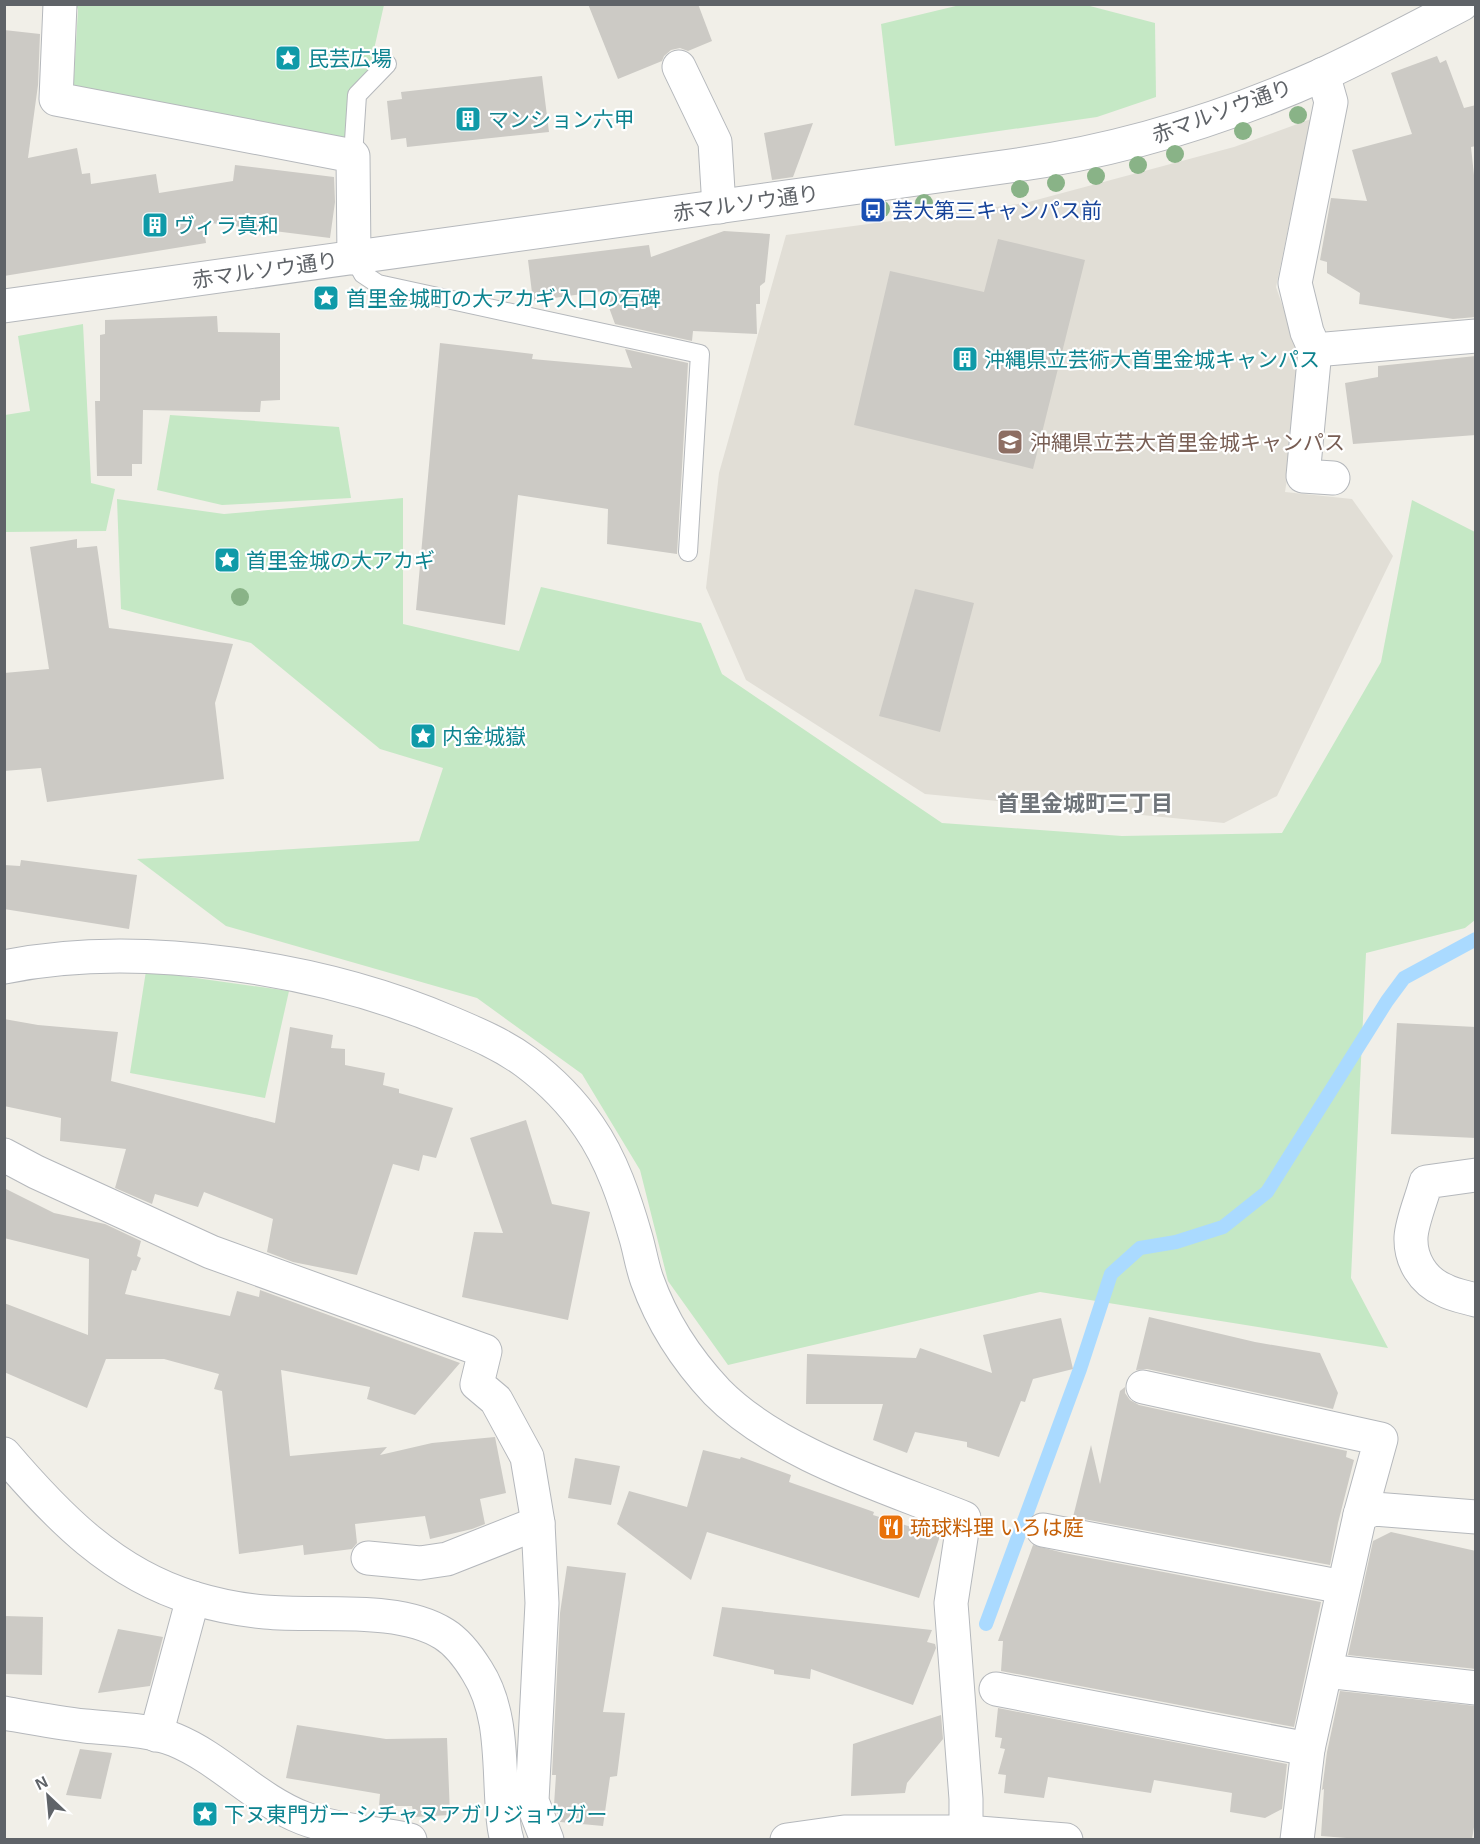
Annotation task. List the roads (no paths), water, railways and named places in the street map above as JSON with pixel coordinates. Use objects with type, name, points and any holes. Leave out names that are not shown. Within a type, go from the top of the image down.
[{"type":"street","points":[[60,4],[56,99],[353,156],[354,258]]},
{"type":"street","name":"赤マルソウ通り","points":[[4,306],[1029,164],[1086,153],[1185,127],[1238,108],[1323,74],[1462,4]]},
{"type":"street","points":[[679,67],[715,142],[719,207]]},
{"type":"street","points":[[1323,74],[1331,102],[1295,283],[1307,332],[1315,350],[1303,476],[1333,478]]},
{"type":"street","points":[[1315,350],[1476,336]]},
{"type":"street","points":[[4,967],[71,958],[161,957],[220,962],[304,977],[422,1010],[489,1039],[525,1061],[560,1091],[590,1128],[610,1165],[625,1203],[646,1278],[666,1324],[689,1360],[719,1394],[752,1420],[823,1462],[964,1518],[951,1604],[966,1799],[966,1832]]},
{"type":"street","points":[[4,1155],[36,1172],[211,1252],[485,1352],[477,1384],[496,1400],[526,1457],[538,1523],[542,1603],[532,1801],[547,1839]]},
{"type":"street","points":[[1476,1175],[1426,1182],[1411,1236],[1413,1254],[1420,1271],[1431,1283],[1445,1291],[1476,1300]]},
{"type":"street","points":[[1143,1387],[1380,1439],[1343,1587],[1308,1749],[1297,1839]]},
{"type":"street","points":[[4,1454],[41,1498],[78,1533],[129,1571],[157,1585],[193,1598],[265,1612],[394,1618],[421,1624],[444,1634],[462,1651],[477,1671],[489,1695],[496,1720],[507,1839]]},
{"type":"street","points":[[1360,1515],[1374,1509],[1476,1517]]},
{"type":"street","points":[[368,1558],[420,1563],[447,1559],[538,1523]]},
{"type":"street","points":[[1043,1530],[1343,1587]]},
{"type":"street","points":[[156,1735],[193,1598]]},
{"type":"street","points":[[1326,1671],[1476,1688]]},
{"type":"street","points":[[996,1689],[1308,1749]]},
{"type":"street","points":[[4,1713],[54,1723],[156,1735],[175,1740],[218,1765],[246,1786],[302,1818],[335,1828],[410,1839]]},
{"type":"street","points":[[787,1839],[844,1832],[966,1832],[1066,1839]]},
{"type":"lane","points":[[353,156],[357,95],[387,64]]},
{"type":"lane","points":[[354,258],[363,274],[378,284],[700,354],[688,552]]},
{"type":"waterway","points":[[986,1624],[1080,1369],[1111,1274],[1140,1248],[1176,1242],[1223,1227],[1267,1192],[1387,1001],[1404,978],[1476,939]]},
{"type":"place","name":"民芸広場","points":[[288,58]]},
{"type":"place","name":"マンション六甲","points":[[468,119]]},
{"type":"place","name":"芸大第三キャンパス前","points":[[873,210]]},
{"type":"place","name":"ヴィラ真和","points":[[155,225]]},
{"type":"place","name":"首里金城町の大アカギ入口の石碑","points":[[326,298]]},
{"type":"place","name":"沖縄県立芸術大首里金城キャンパス","points":[[965,359]]},
{"type":"place","name":"沖縄県立芸大首里金城キャンパス","points":[[1010,442]]},
{"type":"place","name":"首里金城の大アカギ","points":[[227,560]]},
{"type":"place","name":"内金城嶽","points":[[423,736]]},
{"type":"place","name":"琉球料理 いろは庭","points":[[891,1527]]},
{"type":"place","name":"下ヌ東門ガー シチャヌアガリジョウガー","points":[[205,1814]]},
{"type":"district","name":"首里金城町三丁目","points":[[1085,803]]}]
